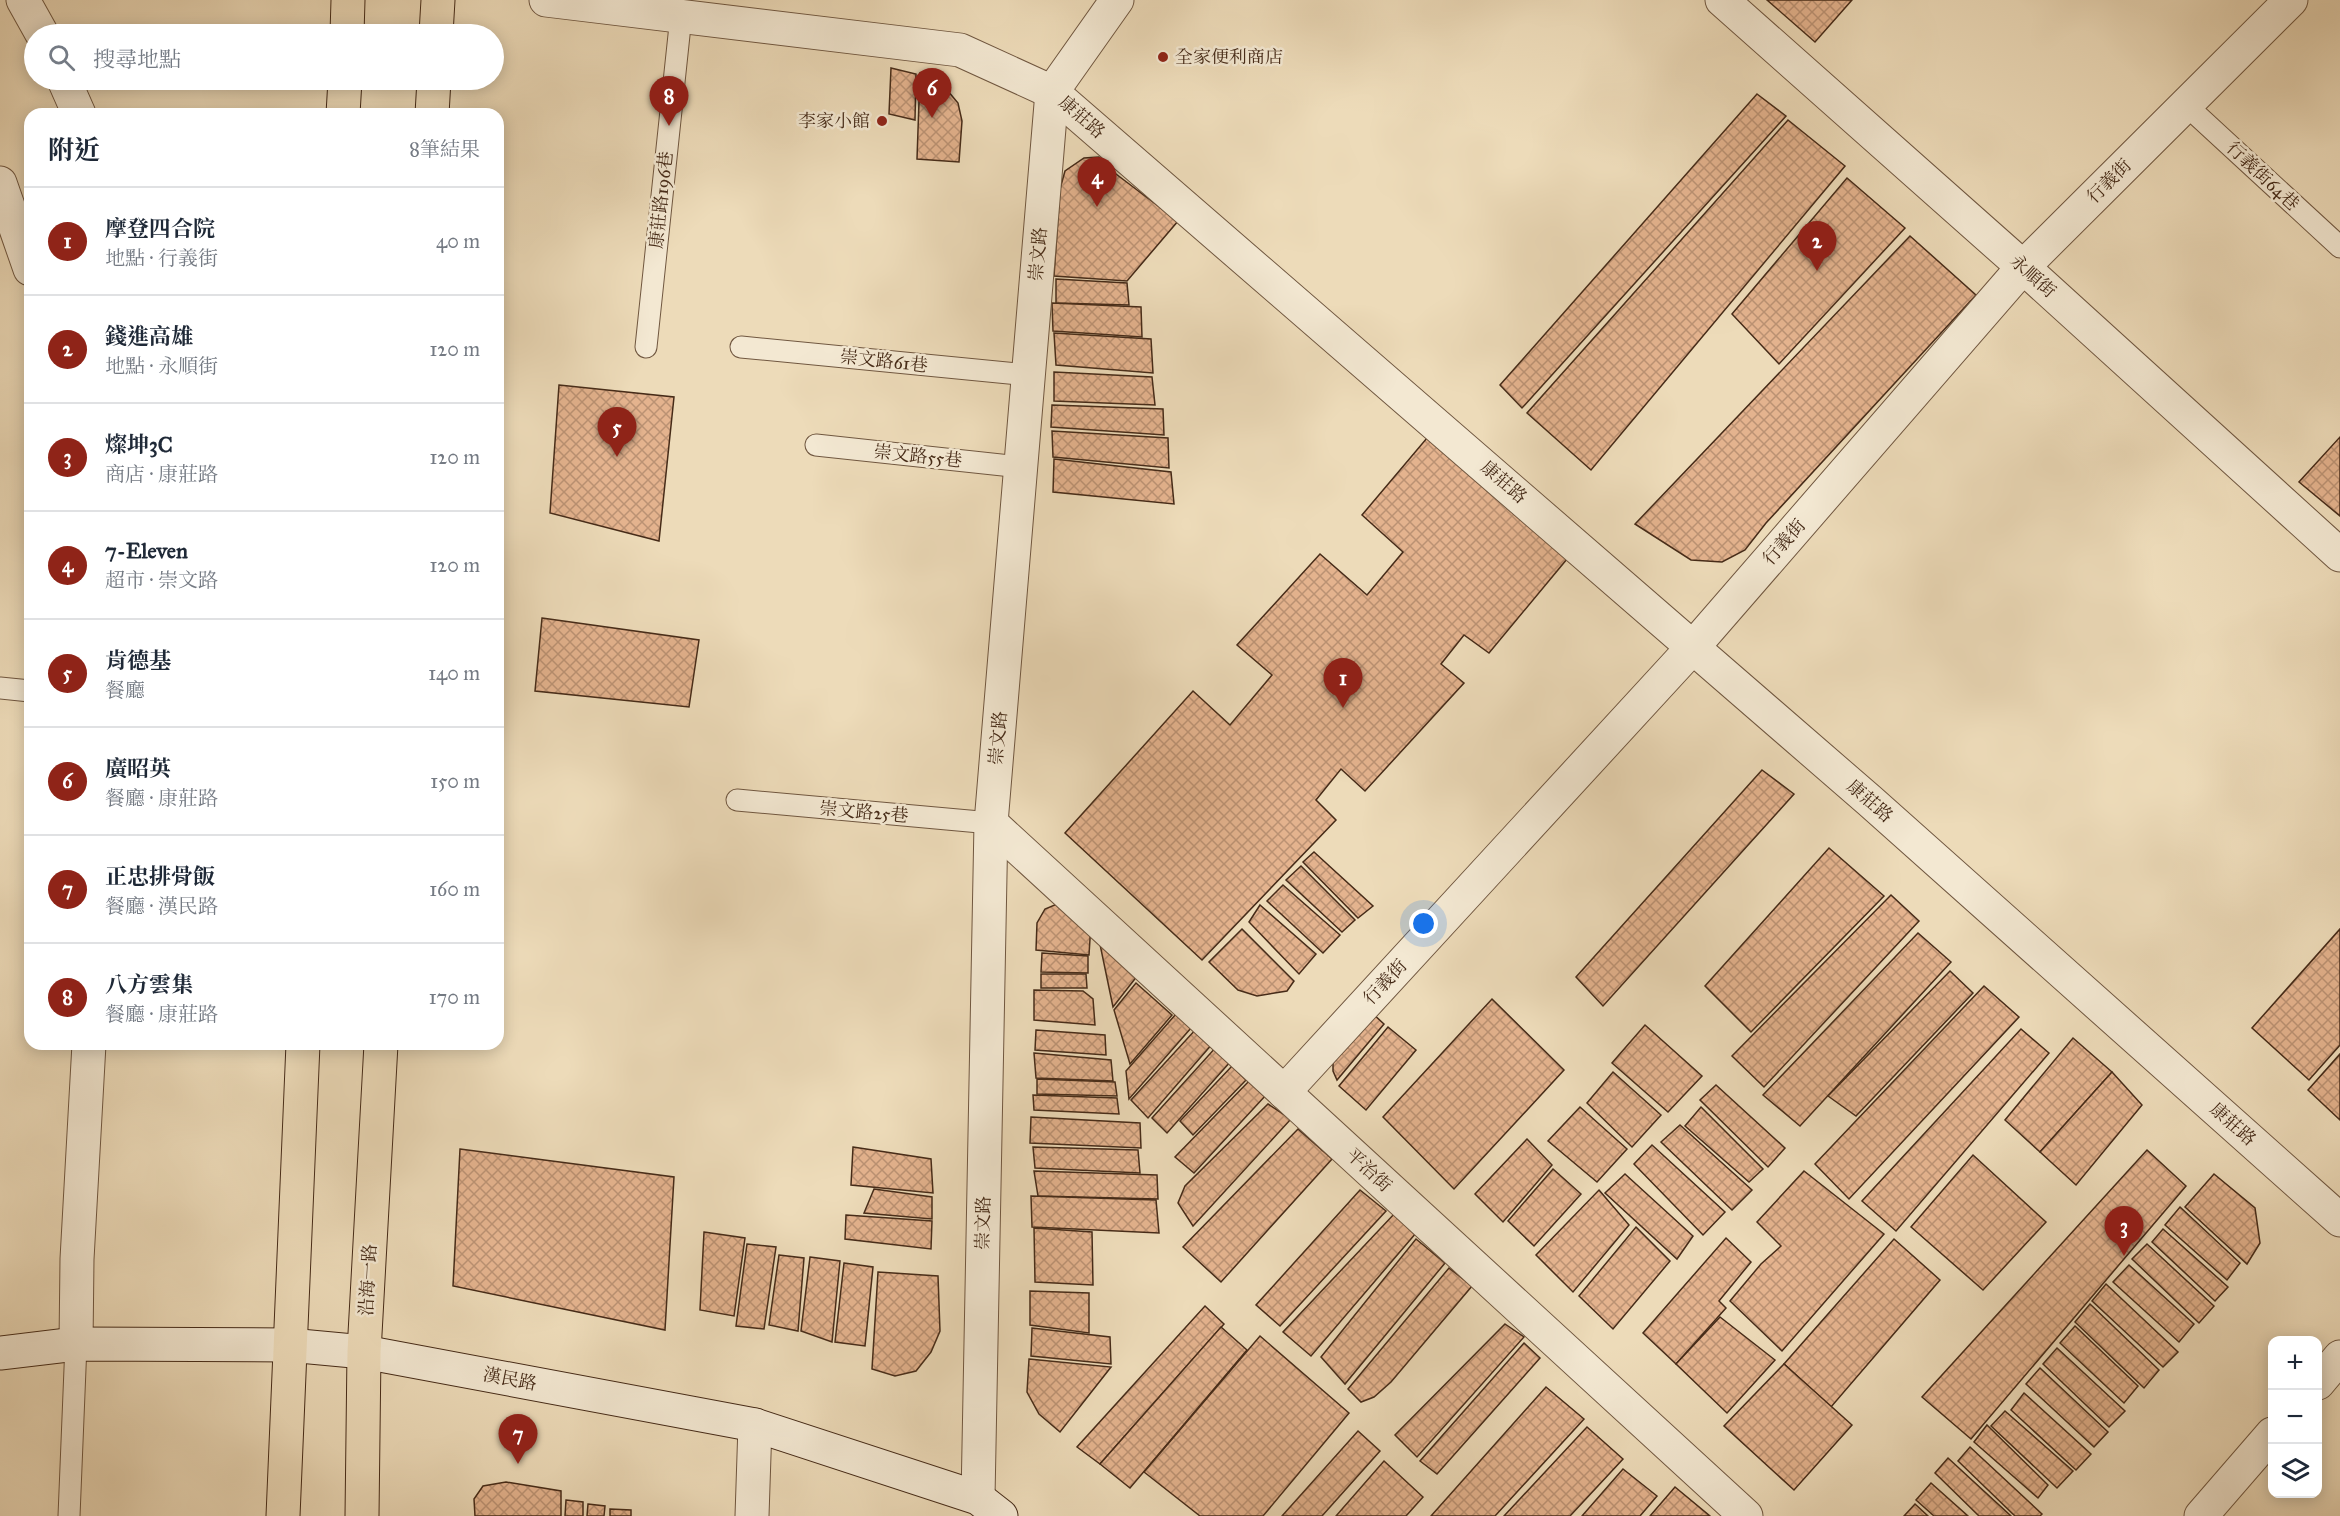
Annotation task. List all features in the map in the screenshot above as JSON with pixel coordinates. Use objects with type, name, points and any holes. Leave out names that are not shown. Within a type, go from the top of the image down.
[{"type":"main road","points":[[347,24],[348,0]]},
{"type":"main road","points":[[437,24],[438,0]]},
{"type":"main road","points":[[343,108],[344,90]]},
{"type":"main road","points":[[432,108],[433,90]]},
{"type":"main road","points":[[283,1516],[303,1050]]},
{"type":"main road","name":"沿海一路","points":[[362,1516],[364,1352],[381,1050]]},
{"type":"street","points":[[23,0],[36,24]]},
{"type":"street","name":"康莊路","points":[[546,0],[960,50],[1052,92],[1694,646],[2340,1220]]},
{"type":"street","points":[[1052,92],[1117,0]]},
{"type":"street","name":"永順街","points":[[1722,0],[2023,267],[2340,555]]},
{"type":"street","name":"行義街","points":[[1284,1092],[1694,646],[2023,267],[2291,0]]},
{"type":"street","points":[[69,90],[77,108]]},
{"type":"street","name":"崇文路","points":[[990,1507],[991,823],[1052,92]]},
{"type":"street","points":[[0,183],[24,252]]},
{"type":"street","name":"平治街","points":[[991,823],[1746,1516]]},
{"type":"street","points":[[76,1344],[77,1259],[89,1050]]},
{"type":"street","name":"漢民路","points":[[0,1353],[76,1344],[290,1345],[364,1352],[755,1425],[990,1507]]},
{"type":"street","points":[[2322,1378],[2340,1357]]},
{"type":"street","points":[[752,1516],[755,1425]]},
{"type":"street","points":[[2201,1516],[2268,1439]]},
{"type":"lane","name":"康莊路196巷","points":[[646,347],[681,16]]},
{"type":"lane","name":"行義街64巷","points":[[2186,105],[2340,247]]},
{"type":"lane","name":"崇文路61巷","points":[[741,346],[1028,375]]},
{"type":"lane","name":"崇文路55巷","points":[[816,446],[1020,467]]},
{"type":"lane","points":[[0,688],[24,690]]},
{"type":"lane","name":"崇文路25巷","points":[[736,800],[991,823]]},
{"type":"lane","points":[[69,1516],[76,1344]]},
{"type":"building","points":[[1767,0],[1852,0],[1815,42]]},
{"type":"building","points":[[891,68],[916,74],[915,120],[889,114]]},
{"type":"building","points":[[920,73],[937,78],[958,103],[962,121],[959,162],[917,159]]},
{"type":"building","points":[[1757,94],[1786,116],[1522,408],[1500,385]]},
{"type":"building","points":[[1788,120],[1845,166],[1591,470],[1527,413]]},
{"type":"building","points":[[1099,157],[1116,174],[1178,221],[1127,281],[1054,276],[1060,189],[1065,171],[1084,158]]},
{"type":"building","points":[[1847,178],[1905,228],[1779,364],[1732,314]]},
{"type":"building","points":[[1910,236],[1976,295],[1766,523],[1745,550],[1722,562],[1691,560],[1635,524]]},
{"type":"building","points":[[1056,279],[1127,283],[1129,305],[1056,303]]},
{"type":"building","points":[[1052,303],[1141,307],[1142,337],[1053,331]]},
{"type":"building","points":[[1054,333],[1151,339],[1153,373],[1056,365]]},
{"type":"building","points":[[1054,372],[1152,377],[1155,405],[1054,401]]},
{"type":"building","points":[[559,385],[674,397],[659,541],[550,513]]},
{"type":"building","points":[[1052,405],[1163,409],[1164,435],[1051,427]]},
{"type":"building","points":[[1052,431],[1168,438],[1169,468],[1053,457]]},
{"type":"building","points":[[2340,437],[2340,516],[2299,482]]},
{"type":"building","points":[[1427,438],[1567,559],[1489,653],[1464,635],[1441,664],[1464,683],[1365,791],[1341,769],[1316,800],[1336,820],[1202,960],[1065,833],[1193,691],[1230,725],[1272,675],[1237,645],[1320,554],[1367,595],[1403,552],[1362,515]]},
{"type":"building","points":[[1054,459],[1171,472],[1174,504],[1053,492]]},
{"type":"building","points":[[542,618],[699,640],[689,707],[535,691]]},
{"type":"building","points":[[1762,770],[1794,794],[1603,1006],[1576,977]]},
{"type":"building","points":[[1829,848],[1884,896],[1751,1032],[1705,986]]},
{"type":"building","points":[[1314,852],[1373,906],[1358,918],[1303,862]]},
{"type":"building","points":[[1301,866],[1355,920],[1342,932],[1286,880]]},
{"type":"building","points":[[1283,885],[1340,935],[1323,953],[1267,901]]},
{"type":"building","points":[[1891,895],[1919,921],[1764,1087],[1732,1056]]},
{"type":"building","points":[[1057,904],[1091,923],[1089,955],[1036,950],[1037,923],[1045,909]]},
{"type":"building","points":[[1260,905],[1316,954],[1299,974],[1249,922]]},
{"type":"building","points":[[1242,929],[1294,981],[1287,991],[1257,996],[1238,990],[1209,962]]},
{"type":"building","points":[[2340,929],[2340,1045],[2309,1080],[2252,1028]]},
{"type":"building","points":[[1097,930],[1141,971],[1113,1007]]},
{"type":"building","points":[[1918,933],[1951,962],[1800,1126],[1763,1095]]},
{"type":"building","points":[[1042,953],[1088,956],[1088,973],[1041,972]]},
{"type":"building","points":[[1950,971],[1973,993],[1856,1116],[1828,1096]]},
{"type":"building","points":[[1041,974],[1086,974],[1087,988],[1041,988]]},
{"type":"building","points":[[1136,983],[1172,1015],[1130,1064],[1114,1010]]},
{"type":"building","points":[[1984,986],[2019,1017],[1849,1199],[1815,1164]]},
{"type":"building","points":[[1034,990],[1083,991],[1093,999],[1095,1025],[1034,1020]]},
{"type":"building","points":[[1492,999],[1564,1070],[1454,1189],[1383,1117]]},
{"type":"building","points":[[1372,1013],[1384,1024],[1337,1080],[1333,1071],[1333,1058]]},
{"type":"building","points":[[1176,1014],[1191,1028],[1129,1099],[1126,1071]]},
{"type":"building","points":[[1645,1025],[1702,1076],[1668,1112],[1612,1063]]},
{"type":"building","points":[[1388,1027],[1416,1050],[1366,1110],[1339,1086]]},
{"type":"building","points":[[1197,1028],[1213,1043],[1148,1118],[1131,1100]]},
{"type":"building","points":[[2021,1029],[2049,1053],[1896,1231],[1862,1201]]},
{"type":"building","points":[[1036,1030],[1105,1035],[1106,1055],[1035,1050]]},
{"type":"building","points":[[2073,1038],[2112,1072],[2040,1152],[2005,1120]]},
{"type":"building","points":[[1217,1046],[1231,1061],[1167,1133],[1152,1118]]},
{"type":"building","points":[[1034,1053],[1111,1060],[1113,1081],[1036,1078]]},
{"type":"building","points":[[2340,1054],[2340,1120],[2308,1090]]},
{"type":"building","points":[[1232,1066],[1246,1080],[1193,1135],[1180,1121]]},
{"type":"building","points":[[1613,1072],[1661,1115],[1632,1147],[1587,1103]]},
{"type":"building","points":[[2112,1072],[2142,1105],[2076,1185],[2040,1152]]},
{"type":"building","points":[[1037,1079],[1115,1082],[1117,1096],[1037,1094]]},
{"type":"building","points":[[1251,1079],[1266,1095],[1194,1173],[1175,1157]]},
{"type":"building","points":[[1716,1085],[1785,1148],[1768,1167],[1700,1100]]},
{"type":"building","points":[[1033,1095],[1117,1098],[1119,1114],[1034,1110]]},
{"type":"building","points":[[1268,1104],[1291,1119],[1193,1226],[1178,1203],[1185,1186]]},
{"type":"building","points":[[1580,1107],[1627,1149],[1597,1182],[1548,1141]]},
{"type":"building","points":[[1701,1107],[1763,1169],[1749,1182],[1685,1126]]},
{"type":"building","points":[[1031,1117],[1140,1123],[1141,1148],[1030,1143]]},
{"type":"building","points":[[1680,1125],[1752,1190],[1732,1210],[1661,1142]]},
{"type":"building","points":[[1298,1129],[1332,1159],[1221,1282],[1183,1247]]},
{"type":"building","points":[[1527,1139],[1552,1165],[1503,1222],[1475,1194]]},
{"type":"building","points":[[1652,1145],[1725,1212],[1703,1235],[1634,1164]]},
{"type":"building","points":[[853,1147],[931,1159],[933,1193],[851,1185]]},
{"type":"building","points":[[1033,1147],[1138,1150],[1140,1173],[1035,1168]]},
{"type":"building","points":[[460,1149],[674,1177],[665,1330],[453,1286]]},
{"type":"building","points":[[2147,1150],[2186,1186],[1971,1439],[1922,1397]]},
{"type":"building","points":[[1973,1155],[2046,1222],[1983,1290],[1911,1227]]},
{"type":"building","points":[[1553,1169],[1581,1194],[1534,1246],[1508,1221]]},
{"type":"building","points":[[1034,1171],[1157,1175],[1158,1199],[1038,1196]]},
{"type":"building","points":[[1804,1171],[1884,1234],[1782,1351],[1730,1301],[1761,1264],[1781,1246],[1757,1222]]},
{"type":"building","points":[[1625,1174],[1693,1236],[1677,1259],[1605,1193]]},
{"type":"building","points":[[2214,1174],[2255,1208],[2260,1243],[2247,1264],[2185,1207]]},
{"type":"building","points":[[874,1189],[932,1197],[932,1219],[864,1213]]},
{"type":"building","points":[[1360,1190],[1386,1211],[1280,1326],[1256,1305]]},
{"type":"building","points":[[1599,1190],[1629,1225],[1573,1292],[1536,1255]]},
{"type":"building","points":[[1031,1196],[1156,1200],[1159,1233],[1032,1227]]},
{"type":"building","points":[[2180,1207],[2240,1263],[2227,1280],[2165,1225]]},
{"type":"building","points":[[1395,1213],[1416,1233],[1311,1356],[1283,1332]]},
{"type":"building","points":[[846,1215],[932,1221],[931,1249],[845,1239]]},
{"type":"building","points":[[1636,1227],[1670,1261],[1613,1329],[1579,1296]]},
{"type":"building","points":[[1034,1228],[1092,1232],[1093,1285],[1035,1282]]},
{"type":"building","points":[[2163,1229],[2228,1287],[2215,1301],[2152,1242]]},
{"type":"building","points":[[704,1232],[745,1238],[734,1316],[700,1310]]},
{"type":"building","points":[[1726,1238],[1751,1262],[1719,1301],[1726,1308],[1676,1364],[1643,1333]]},
{"type":"building","points":[[1416,1239],[1445,1263],[1345,1384],[1321,1357]]},
{"type":"building","points":[[1894,1239],[1940,1280],[1831,1407],[1784,1364]]},
{"type":"building","points":[[747,1244],[776,1247],[764,1329],[736,1326]]},
{"type":"building","points":[[2147,1244],[2214,1306],[2199,1323],[2132,1259]]},
{"type":"building","points":[[779,1255],[804,1258],[798,1331],[769,1325]]},
{"type":"building","points":[[810,1257],[840,1261],[832,1342],[801,1331]]},
{"type":"building","points":[[844,1263],[873,1267],[865,1346],[835,1342]]},
{"type":"building","points":[[2129,1265],[2194,1324],[2179,1342],[2113,1282]]},
{"type":"building","points":[[1449,1268],[1472,1286],[1391,1382],[1374,1397],[1361,1402],[1348,1389]]},
{"type":"building","points":[[878,1272],[938,1276],[940,1331],[931,1352],[916,1371],[895,1376],[872,1369]]},
{"type":"building","points":[[2106,1284],[2178,1352],[2163,1367],[2092,1301]]},
{"type":"building","points":[[1030,1291],[1089,1293],[1089,1333],[1030,1325]]},
{"type":"building","points":[[2090,1304],[2159,1370],[2144,1388],[2075,1322]]},
{"type":"building","points":[[1205,1306],[1224,1324],[1100,1464],[1077,1447]]},
{"type":"building","points":[[1720,1317],[1775,1360],[1727,1413],[1676,1364]]},
{"type":"building","points":[[1505,1324],[1524,1337],[1417,1457],[1395,1435]]},
{"type":"building","points":[[2075,1326],[2138,1386],[2124,1403],[2060,1343]]},
{"type":"building","points":[[1221,1327],[1247,1350],[1130,1488],[1100,1464]]},
{"type":"building","points":[[1032,1328],[1110,1337],[1111,1364],[1031,1356]]},
{"type":"building","points":[[1260,1336],[1349,1413],[1263,1516],[1200,1516],[1144,1472]]},
{"type":"building","points":[[1524,1343],[1540,1358],[1437,1474],[1420,1461]]},
{"type":"building","points":[[2057,1348],[2125,1411],[2109,1427],[2043,1364]]},
{"type":"building","points":[[1029,1359],[1111,1367],[1060,1432],[1039,1414],[1027,1392]]},
{"type":"building","points":[[1784,1364],[1852,1425],[1794,1490],[1724,1426]]},
{"type":"building","points":[[2040,1368],[2108,1432],[2094,1447],[2026,1384]]},
{"type":"building","points":[[1546,1387],[1584,1419],[1495,1516],[1431,1516]]},
{"type":"building","points":[[2024,1393],[2091,1454],[2076,1470],[2011,1410]]},
{"type":"building","points":[[2005,1411],[2073,1471],[2057,1488],[1991,1426]]},
{"type":"building","points":[[1987,1425],[2048,1485],[2038,1498],[1974,1442]]},
{"type":"building","points":[[1587,1427],[1623,1459],[1570,1516],[1504,1516]]},
{"type":"building","points":[[1358,1431],[1380,1451],[1322,1516],[1282,1516]]},
{"type":"building","points":[[1970,1447],[2042,1514],[2040,1516],[2015,1516],[1958,1461]]},
{"type":"building","points":[[1948,1458],[2011,1516],[1979,1516],[1935,1473]]},
{"type":"building","points":[[1384,1461],[1423,1497],[1406,1516],[1336,1516]]},
{"type":"building","points":[[1623,1469],[1657,1496],[1640,1516],[1582,1516]]},
{"type":"building","points":[[506,1482],[561,1491],[561,1516],[475,1516],[474,1499],[483,1486]]},
{"type":"building","points":[[1931,1483],[1968,1516],[1934,1516],[1916,1500]]},
{"type":"building","points":[[1675,1487],[1710,1516],[1650,1516]]},
{"type":"building","points":[[566,1500],[583,1502],[583,1516],[565,1516]]},
{"type":"building","points":[[588,1504],[605,1506],[604,1516],[587,1516]]},
{"type":"building","points":[[1915,1504],[1928,1516],[1904,1516]]},
{"type":"building","points":[[610,1509],[631,1510],[631,1516],[610,1516]]},
{"type":"place","name":"全家便利商店","points":[[1163,57]]},
{"type":"place","name":"廣昭英","points":[[932,118]]},
{"type":"place","name":"李家小館","points":[[882,121]]},
{"type":"place","name":"八方雲集","points":[[669,126]]},
{"type":"place","name":"7-Eleven","points":[[1097,207]]},
{"type":"place","name":"錢進高雄","points":[[1817,271]]},
{"type":"place","name":"肯德基","points":[[617,457]]},
{"type":"place","name":"摩登四合院","points":[[1343,708]]},
{"type":"place","name":"燦坤3C","points":[[2124,1256]]},
{"type":"place","name":"正忠排骨飯","points":[[518,1464]]}]
